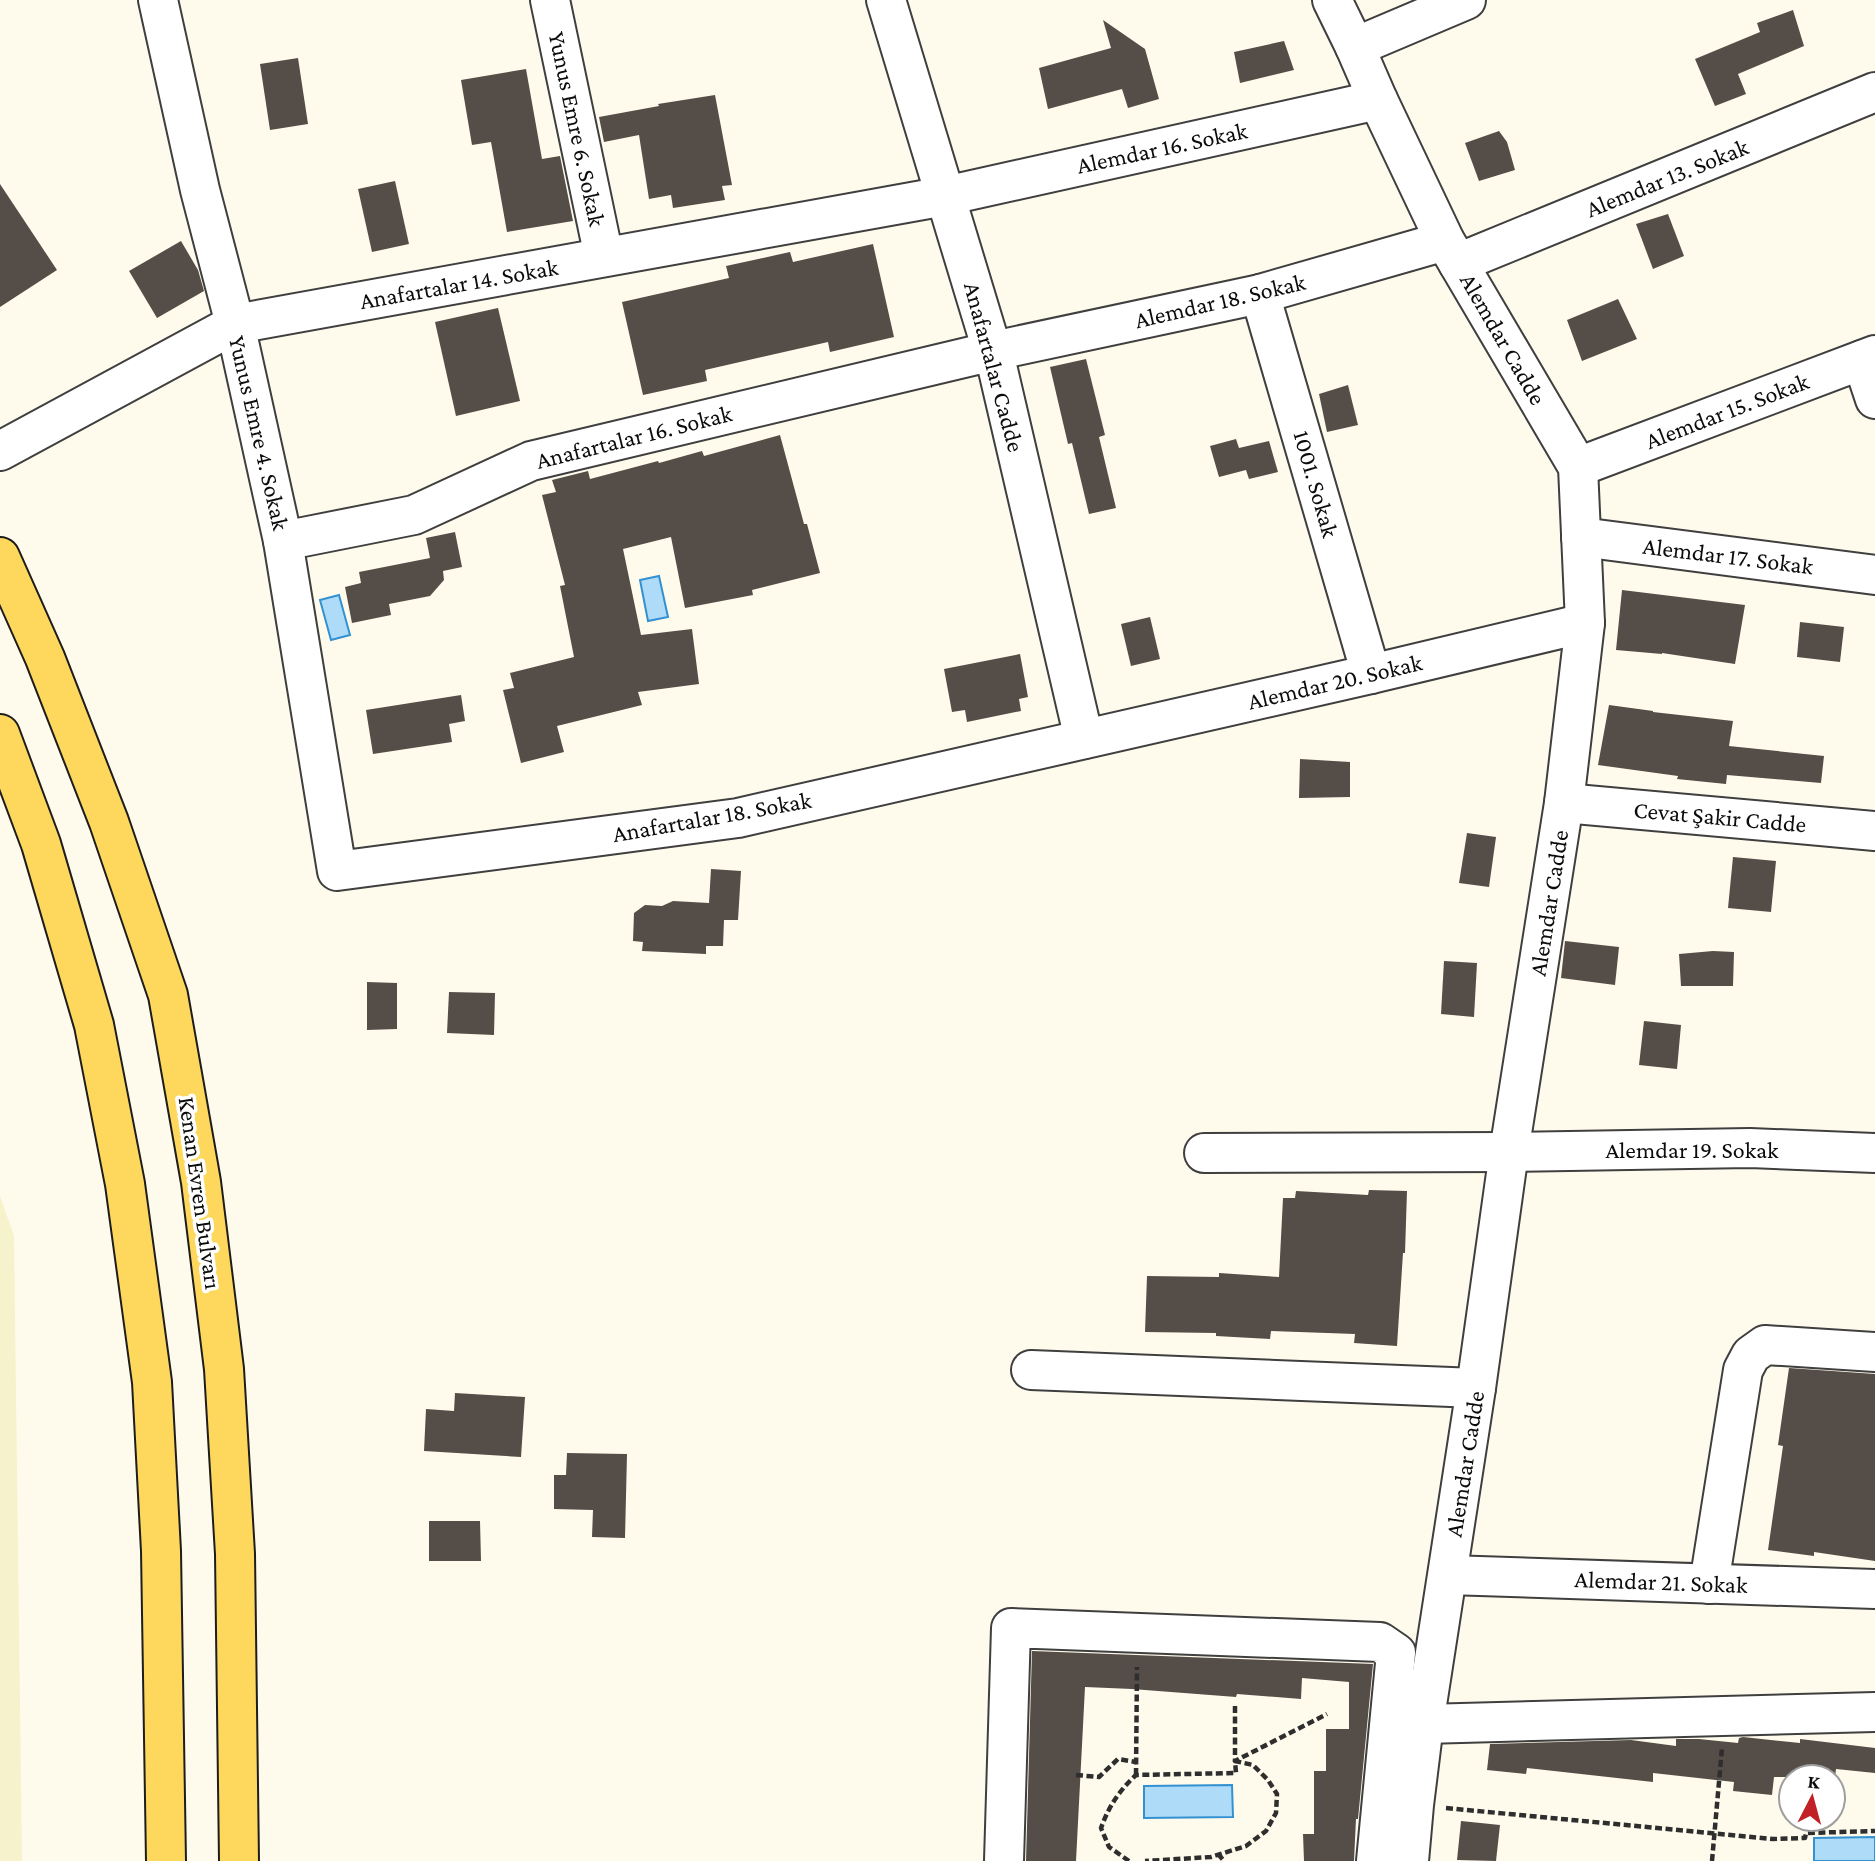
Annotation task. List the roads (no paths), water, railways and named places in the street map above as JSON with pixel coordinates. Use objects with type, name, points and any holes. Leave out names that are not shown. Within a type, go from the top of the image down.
[{"type":"main road","name":"Kenan Evren Bulvarı","points":[[0,557],[45,658],[109,822],[168,995],[201,1182],[224,1369],[235,1554],[239,1861]]},
{"type":"main road","points":[[0,734],[41,844],[94,1026],[125,1184],[152,1382],[161,1551],[166,1861]]},
{"type":"street","name":"Yunus Emre 6. Sokak","points":[[550,0],[604,257]]},
{"type":"street","name":"Anafartalar Cadde","points":[[886,0],[993,351],[1084,739]]},
{"type":"street","name":"Alemdar Cadde","points":[[1332,0],[1452,252],[1578,467],[1585,623],[1564,803],[1424,1724],[1409,1861]]},
{"type":"street","points":[[1356,47],[1466,0]]},
{"type":"street","name":"Yunus Emre 4. Sokak","points":[[161,1],[200,190],[235,324],[283,541],[337,871]]},
{"type":"street","name":"Alemdar 13. Sokak","points":[[1452,252],[1875,92]]},
{"type":"street","name":"Alemdar 16. Sokak","points":[[945,196],[1378,100]]},
{"type":"street","name":"Anafartalar 14. Sokak","points":[[0,451],[235,324],[945,196]]},
{"type":"street","name":"Alemdar 18. Sokak","points":[[993,351],[1452,252]]},
{"type":"street","name":"1001. Sokak","points":[[1260,294],[1371,674]]},
{"type":"street","name":"Anafartalar 16. Sokak","points":[[283,541],[414,515],[531,461],[993,351]]},
{"type":"street","points":[[1869,357],[1875,399]]},
{"type":"street","name":"Alemdar 15. Sokak","points":[[1578,467],[1869,357]]},
{"type":"street","name":"Alemdar 17. Sokak","points":[[1581,537],[1875,575]]},
{"type":"street","name":"Alemdar 20. Sokak","points":[[1084,739],[1585,623]]},
{"type":"street","name":"Anafartalar 18. Sokak","points":[[337,871],[738,818],[1084,739]]},
{"type":"street","name":"Cevat Şakir Cadde","points":[[1564,803],[1875,831]]},
{"type":"street","name":"Alemdar 19. Sokak","points":[[1204,1153],[1750,1148],[1875,1153]]},
{"type":"street","points":[[1709,1584],[1743,1370],[1751,1355],[1765,1345],[1875,1352]]},
{"type":"street","points":[[1031,1370],[1476,1388]]},
{"type":"street","name":"Alemdar 21. Sokak","points":[[1448,1575],[1875,1589]]},
{"type":"street","points":[[1004,1861],[1011,1628],[1380,1642],[1396,1653],[1376,1861]]},
{"type":"street","points":[[1424,1724],[1875,1712]]},
{"type":"water","points":[[659,576],[668,617],[648,621],[640,580]]},
{"type":"water","points":[[339,595],[350,635],[331,640],[320,600]]},
{"type":"water","points":[[1232,1785],[1233,1817],[1144,1818],[1144,1786]]},
{"type":"water","points":[[1875,1837],[1875,1861],[1814,1861],[1814,1838]]}]
